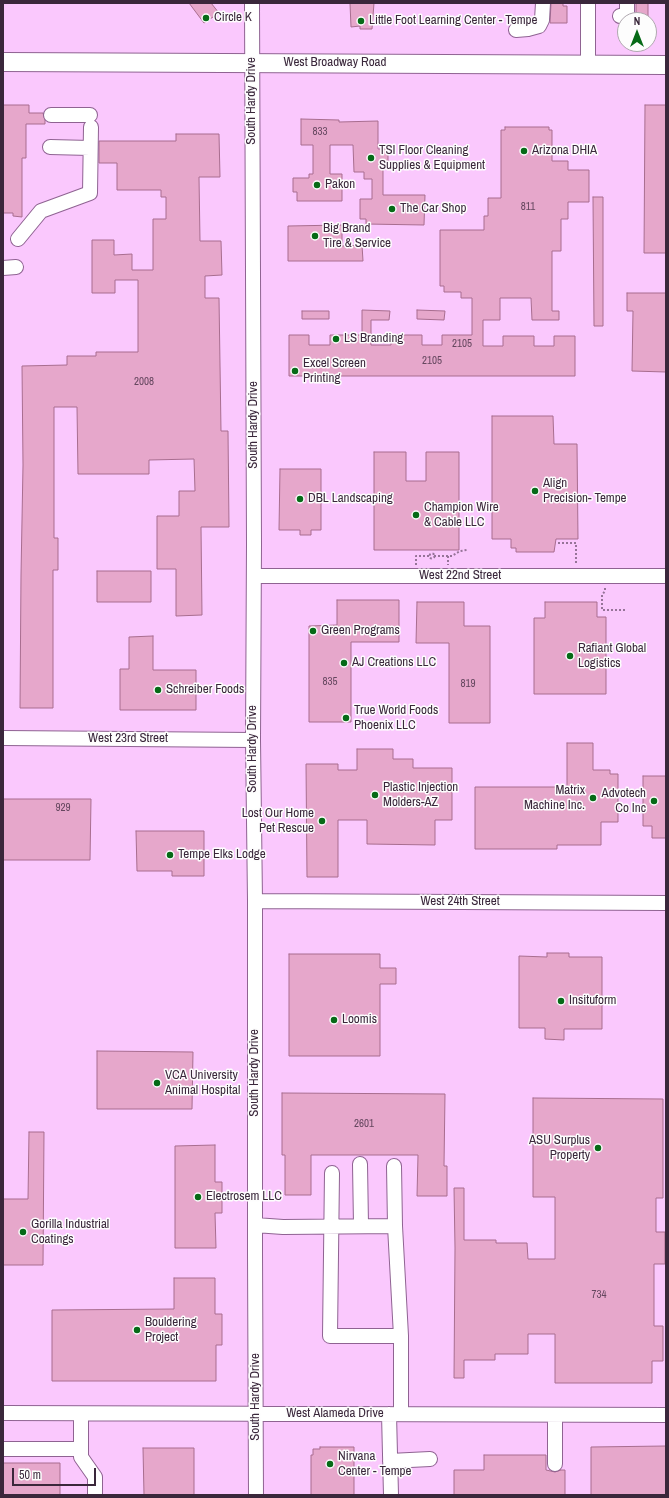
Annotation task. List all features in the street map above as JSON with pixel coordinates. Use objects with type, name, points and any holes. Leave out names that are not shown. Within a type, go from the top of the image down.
[{"type":"main road","name":"West Broadway Road","points":[[3,62],[666,65]]},
{"type":"street","name":"South Hardy Drive","points":[[252,3],[256,1495]]},
{"type":"street","points":[[516,30],[539,26],[542,20],[543,3]]},
{"type":"street","points":[[588,3],[588,64]]},
{"type":"street","points":[[18,239],[41,211],[90,193],[90,121],[51,115]]},
{"type":"street","points":[[50,147],[90,148]]},
{"type":"street","name":"West 22nd Street","points":[[254,576],[666,576]]},
{"type":"street","name":"West 23rd Street","points":[[3,738],[253,740]]},
{"type":"street","name":"West 24th Street","points":[[255,901],[666,903]]},
{"type":"street","points":[[360,1164],[362,1226]]},
{"type":"street","points":[[391,1495],[390,1461],[401,1336],[394,1226],[394,1166]]},
{"type":"street","points":[[332,1172],[330,1336],[401,1336]]},
{"type":"street","points":[[255,1225],[283,1227],[331,1225],[394,1226]]},
{"type":"street","name":"West Alameda Drive","points":[[3,1413],[666,1415]]},
{"type":"street","points":[[82,1414],[82,1457],[95,1477],[95,1495]]},
{"type":"street","points":[[555,1415],[555,1464]]},
{"type":"street","points":[[3,1449],[82,1449]]},
{"type":"street","points":[[390,1461],[430,1459]]},
{"type":"path","points":[[558,543],[576,543],[576,567]]},
{"type":"path","points":[[416,566],[416,556],[429,556],[432,559],[434,556],[452,556],[460,551],[467,550]]},
{"type":"path","points":[[448,556],[448,566]]},
{"type":"path","points":[[606,585],[605,591],[602,595],[602,610],[625,610]]},
{"type":"building","name":"Circle K","points":[[189,3],[211,3],[219,13],[204,23]]},
{"type":"building","name":"Little Foot Learning Center - Tempe","points":[[350,3],[374,3],[372,29],[360,29],[360,26],[351,27]]},
{"type":"building","points":[[551,3],[563,3],[563,6],[567,6],[567,23],[550,23]]},
{"type":"building","points":[[636,3],[648,3],[648,12],[636,12]]},
{"type":"building","points":[[3,105],[29,105],[29,113],[43,113],[45,120],[45,124],[26,124],[26,158],[22,158],[22,217],[13,216],[13,213],[3,213]]},
{"type":"building","points":[[645,105],[666,105],[666,253],[644,253]]},
{"type":"building","points":[[301,119],[339,120],[339,122],[378,121],[378,149],[388,149],[388,167],[383,167],[383,195],[425,195],[424,225],[366,224],[366,219],[360,219],[360,199],[372,199],[372,179],[364,179],[364,172],[354,172],[353,145],[330,145],[330,174],[342,174],[342,201],[297,201],[297,192],[293,192],[293,178],[309,178],[309,174],[313,174],[313,145],[301,145]]},
{"type":"building","points":[[505,127],[549,127],[549,130],[552,130],[552,161],[568,161],[568,170],[589,170],[589,202],[568,202],[568,219],[561,219],[561,251],[552,251],[552,311],[559,311],[559,320],[532,320],[531,298],[500,298],[500,320],[483,320],[483,346],[503,346],[503,336],[534,336],[534,346],[554,346],[554,336],[575,336],[575,376],[289,376],[289,335],[309,335],[309,345],[330,345],[330,335],[362,335],[362,310],[390,311],[389,320],[371,320],[371,345],[391,345],[391,335],[422,335],[422,345],[442,345],[442,335],[472,335],[472,298],[461,298],[461,292],[444,292],[444,286],[440,286],[440,230],[484,230],[484,216],[488,216],[488,198],[501,198],[501,130],[505,130]]},
{"type":"building","points":[[176,134],[219,134],[220,177],[199,177],[200,241],[221,241],[222,275],[205,276],[205,298],[219,298],[221,431],[228,431],[229,527],[201,527],[202,615],[176,616],[176,569],[157,569],[157,516],[179,516],[179,491],[195,491],[194,459],[149,460],[149,474],[78,474],[77,407],[54,407],[54,538],[58,538],[58,570],[53,570],[53,708],[20,708],[23,465],[22,366],[67,365],[67,356],[96,356],[96,352],[138,352],[138,280],[115,280],[115,293],[92,293],[92,240],[114,240],[114,255],[132,254],[132,270],[153,270],[153,219],[166,219],[166,197],[161,197],[161,190],[117,190],[117,163],[99,163],[99,141],[176,141]]},
{"type":"building","points":[[593,197],[603,197],[603,326],[594,326]]},
{"type":"building","name":"Big Brand Tire & Service","points":[[342,225],[342,246],[362,245],[363,261],[288,261],[288,226]]},
{"type":"building","points":[[627,293],[666,293],[666,372],[632,371],[633,311],[627,311]]},
{"type":"building","points":[[417,310],[445,311],[444,320],[417,319]]},
{"type":"building","points":[[302,311],[329,311],[329,319],[302,319]]},
{"type":"building","name":"Align Precision- Tempe","points":[[492,416],[553,416],[554,444],[577,444],[578,539],[556,539],[554,552],[516,552],[516,548],[511,548],[511,539],[492,539]]},
{"type":"building","name":"Champion Wire & Cable LLC","points":[[374,452],[406,452],[406,481],[426,481],[426,452],[459,452],[459,550],[374,550]]},
{"type":"building","name":"DBL Landscaping","points":[[280,469],[321,469],[321,530],[311,530],[311,535],[300,535],[300,530],[279,530]]},
{"type":"building","points":[[97,571],[151,571],[151,602],[97,602]]},
{"type":"building","points":[[337,600],[399,600],[399,642],[351,642],[351,722],[309,722],[309,626],[337,625]]},
{"type":"building","points":[[417,602],[464,602],[464,626],[490,626],[490,723],[449,723],[449,643],[416,643]]},
{"type":"building","name":"Rafiant Global Logistics","points":[[545,602],[597,602],[597,617],[606,617],[606,694],[534,694],[534,618],[545,618]]},
{"type":"building","name":"Schreiber Foods","points":[[153,636],[153,670],[196,670],[196,710],[120,710],[120,669],[129,669],[129,637]]},
{"type":"building","points":[[567,743],[593,743],[593,770],[610,770],[610,774],[618,774],[618,822],[601,822],[601,845],[557,845],[557,849],[475,849],[475,787],[567,787]]},
{"type":"building","points":[[357,749],[393,749],[393,759],[413,759],[413,768],[452,768],[452,820],[435,820],[435,845],[367,844],[367,820],[338,820],[338,877],[307,877],[306,764],[338,764],[338,770],[357,770]]},
{"type":"building","name":"Advotech Co Inc","points":[[643,776],[666,776],[666,838],[652,838],[652,826],[643,826]]},
{"type":"building","points":[[3,799],[91,799],[90,860],[3,860]]},
{"type":"building","name":"Tempe Elks Lodge","points":[[136,831],[204,831],[204,876],[172,876],[172,871],[137,871]]},
{"type":"building","name":"Insituform","points":[[547,953],[569,953],[569,957],[602,957],[602,1029],[564,1029],[564,1040],[545,1039],[545,1028],[519,1028],[519,956],[547,957]]},
{"type":"building","name":"Loomis","points":[[289,954],[380,954],[380,968],[396,968],[396,984],[380,984],[380,1056],[289,1056]]},
{"type":"building","name":"VCA University Animal Hospital","points":[[97,1051],[193,1052],[192,1109],[97,1109]]},
{"type":"building","points":[[282,1093],[445,1094],[444,1166],[447,1166],[447,1196],[417,1196],[418,1155],[311,1155],[311,1195],[285,1195],[285,1155],[282,1155]]},
{"type":"building","points":[[533,1098],[663,1099],[663,1198],[656,1198],[656,1232],[665,1232],[665,1264],[654,1264],[654,1326],[663,1326],[663,1361],[652,1361],[652,1383],[555,1383],[555,1334],[528,1334],[528,1354],[495,1354],[495,1360],[464,1360],[464,1378],[454,1378],[454,1188],[464,1188],[464,1240],[496,1240],[496,1243],[527,1243],[528,1259],[555,1259],[555,1197],[533,1197]]},
{"type":"building","name":"Gorilla Industrial Coatings","points":[[29,1132],[44,1132],[43,1265],[3,1265],[3,1199],[28,1199]]},
{"type":"building","name":"Electrosem LLC","points":[[215,1145],[215,1182],[222,1182],[222,1213],[215,1213],[216,1248],[175,1248],[175,1146]]},
{"type":"building","name":"Bouldering Project","points":[[174,1278],[215,1278],[215,1314],[222,1314],[222,1345],[216,1345],[216,1381],[52,1381],[52,1310],[174,1309]]},
{"type":"building","points":[[666,1446],[666,1495],[591,1495],[591,1447]]},
{"type":"building","points":[[320,1447],[354,1447],[354,1495],[311,1495],[311,1455],[313,1455],[313,1449],[320,1449]]},
{"type":"building","points":[[143,1448],[194,1448],[194,1495],[144,1495]]},
{"type":"building","points":[[484,1455],[546,1455],[546,1470],[555,1472],[565,1470],[565,1495],[454,1495],[454,1470],[484,1470]]},
{"type":"building","points":[[3,1463],[60,1463],[60,1495],[3,1495]]},
{"type":"place","name":"Circle K","points":[[206,18]]},
{"type":"place","name":"Little Foot Learning Center - Tempe","points":[[361,21]]},
{"type":"place","name":"Arizona DHIA","points":[[524,151]]},
{"type":"place","name":"TSI Floor Cleaning Supplies & Equipment","points":[[371,158]]},
{"type":"place","name":"Pakon","points":[[317,185]]},
{"type":"place","name":"The Car Shop","points":[[392,209]]},
{"type":"place","name":"Big Brand Tire & Service","points":[[315,236]]},
{"type":"place","name":"LS Branding","points":[[336,339]]},
{"type":"place","name":"Excel Screen Printing","points":[[295,371]]},
{"type":"place","name":"Align Precision- Tempe","points":[[535,491]]},
{"type":"place","name":"DBL Landscaping","points":[[300,499]]},
{"type":"place","name":"Champion Wire & Cable LLC","points":[[416,515]]},
{"type":"place","name":"Green Programs","points":[[313,631]]},
{"type":"place","name":"Rafiant Global Logistics","points":[[570,656]]},
{"type":"place","name":"AJ Creations LLC","points":[[344,663]]},
{"type":"place","name":"Schreiber Foods","points":[[158,690]]},
{"type":"place","name":"True World Foods Phoenix LLC","points":[[346,718]]},
{"type":"place","name":"Plastic Injection Molders-AZ","points":[[375,795]]},
{"type":"place","name":"Matrix Machine Inc.","points":[[593,798]]},
{"type":"place","name":"Advotech Co Inc","points":[[654,801]]},
{"type":"place","name":"Lost Our Home Pet Rescue","points":[[322,821]]},
{"type":"place","name":"Tempe Elks Lodge","points":[[170,855]]},
{"type":"place","name":"Insituform","points":[[561,1001]]},
{"type":"place","name":"Loomis","points":[[334,1020]]},
{"type":"place","name":"VCA University Animal Hospital","points":[[157,1083]]},
{"type":"place","name":"ASU Surplus Property","points":[[598,1148]]},
{"type":"place","name":"Electrosem LLC","points":[[198,1197]]},
{"type":"place","name":"Gorilla Industrial Coatings","points":[[23,1232]]},
{"type":"place","name":"Bouldering Project","points":[[137,1330]]},
{"type":"place","name":"Nirvana Center - Tempe","points":[[330,1464]]}]
